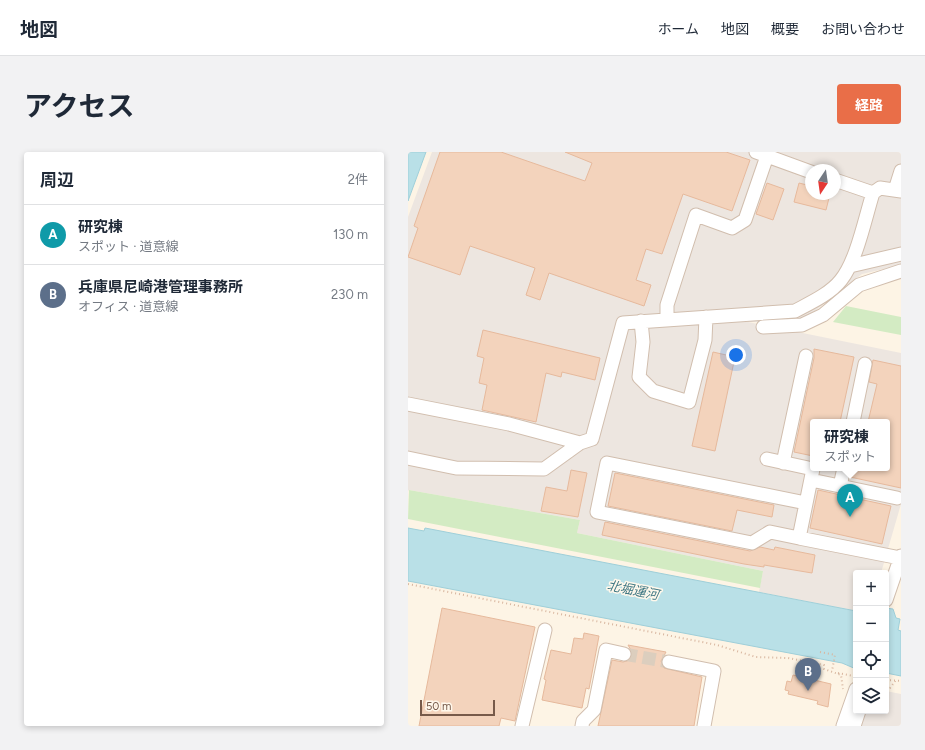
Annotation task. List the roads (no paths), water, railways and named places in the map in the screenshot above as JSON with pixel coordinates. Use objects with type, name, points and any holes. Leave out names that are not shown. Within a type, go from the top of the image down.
[{"type":"street","points":[[667,319],[667,305],[696,215],[732,228],[745,220],[761,154],[805,170]]},
{"type":"street","points":[[408,458],[456,468],[544,469],[580,443],[592,439],[620,327],[626,322],[795,311],[817,299],[840,281],[850,266],[872,193],[880,188],[898,191],[901,171]]},
{"type":"street","points":[[841,182],[872,193]]},
{"type":"street","points":[[850,266],[901,254]]},
{"type":"street","points":[[763,327],[802,325],[824,315],[860,285],[901,271]]},
{"type":"street","points":[[641,321],[643,342],[639,377],[653,391],[689,402],[705,340],[706,317]]},
{"type":"street","points":[[783,463],[806,356]]},
{"type":"street","points":[[854,419],[865,364]]},
{"type":"street","points":[[408,404],[509,424],[580,443]]},
{"type":"street","points":[[767,459],[810,468]]},
{"type":"street","points":[[806,503],[607,463],[597,512],[752,543],[770,532],[901,557],[889,591]]},
{"type":"street","points":[[798,538],[813,471]]},
{"type":"street","points":[[840,486],[843,471]]},
{"type":"street","points":[[811,480],[897,498]]},
{"type":"street","points":[[522,726],[545,630]]},
{"type":"street","points":[[582,726],[584,721],[594,710],[606,650],[624,654]]},
{"type":"street","points":[[668,662],[714,671],[704,726]]},
{"type":"street","points":[[843,726],[853,698]]},
{"type":"street","points":[[854,726],[858,714]]},
{"type":"water","points":[[408,152],[426,152],[408,201]]},
{"type":"water","name":"北堀運河","points":[[408,528],[424,531],[425,528],[853,610],[853,668],[842,663],[408,581]]},
{"type":"water","points":[[889,608],[893,609],[896,618],[900,619],[898,630],[901,631],[901,676],[889,674]]},
{"type":"tunnel","points":[[624,654],[669,662]]},
{"type":"place","name":"研究棟","points":[[850,517]]},
{"type":"place","name":"兵庫県尼崎港管理事務所","points":[[808,691]]}]
